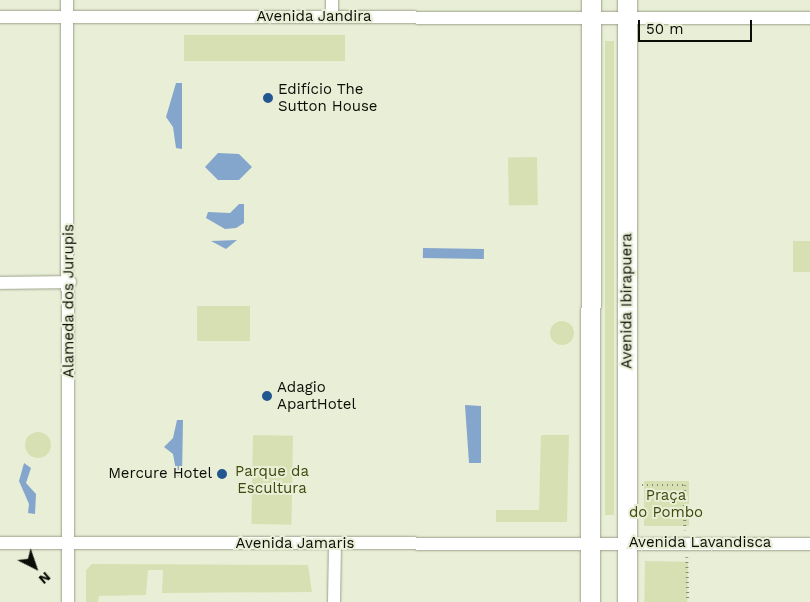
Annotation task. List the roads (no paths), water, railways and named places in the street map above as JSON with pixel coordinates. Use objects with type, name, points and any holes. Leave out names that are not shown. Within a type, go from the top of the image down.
[{"type":"main road","points":[[590,602],[591,9]]},
{"type":"main road","name":"Avenida Ibirapuera","points":[[627,9],[627,602]]},
{"type":"street","name":"Alameda dos Jurupis","points":[[67,0],[70,282],[68,602]]},
{"type":"street","points":[[332,0],[332,16]]},
{"type":"street","name":"Avenida Jandira","points":[[0,17],[332,16],[627,9],[810,18]]},
{"type":"street","points":[[0,283],[70,282]]},
{"type":"street","name":"Avenida Jamaris","points":[[0,543],[590,543]]},
{"type":"street","name":"Avenida Lavandisca","points":[[590,543],[810,544]]},
{"type":"street","points":[[334,602],[335,544]]},
{"type":"water","points":[[176,83],[182,83],[182,149],[176,148],[173,127],[166,117]]},
{"type":"water","points":[[218,153],[239,154],[252,167],[239,180],[218,180],[205,167]]},
{"type":"water","points":[[239,204],[244,204],[244,223],[236,228],[225,229],[206,218],[208,212],[230,213]]},
{"type":"water","points":[[237,240],[226,249],[211,241]]},
{"type":"water","points":[[423,248],[484,249],[484,259],[423,258]]},
{"type":"water","points":[[465,405],[481,406],[481,463],[469,463]]},
{"type":"water","points":[[177,420],[183,420],[182,477],[177,476],[173,454],[164,447],[173,438]]},
{"type":"water","points":[[24,463],[31,468],[26,483],[36,494],[35,514],[28,513],[29,504],[19,481]]},
{"type":"place","name":"Edifício The Sutton House","points":[[268,98]]},
{"type":"place","name":"Adagio ApartHotel","points":[[267,396]]},
{"type":"place","name":"Mercure Hotel","points":[[222,474]]},
{"type":"park label","name":"Parque da Escultura","points":[[272,480]]},
{"type":"park label","name":"Praça do Pombo","points":[[666,504]]}]
